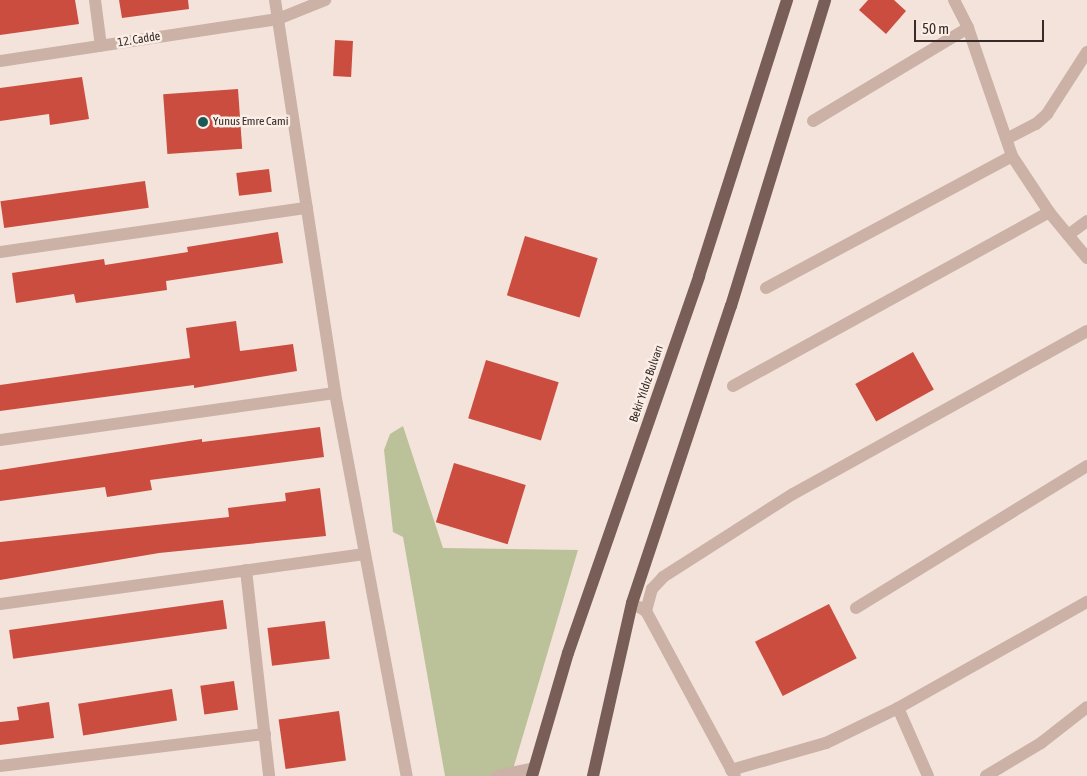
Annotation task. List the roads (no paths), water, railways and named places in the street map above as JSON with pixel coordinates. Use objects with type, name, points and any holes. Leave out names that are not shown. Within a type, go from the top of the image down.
[{"type":"main road","name":"Bekir Yıldız Bulvarı","points":[[533,772],[568,653],[699,276],[787,0]]},
{"type":"main road","points":[[593,776],[632,603],[731,306],[824,0]]},
{"type":"street","points":[[95,0],[101,46]]},
{"type":"street","points":[[275,0],[335,393],[407,776]]},
{"type":"street","name":"12. Cadde","points":[[0,61],[278,19],[325,0]]},
{"type":"street","points":[[954,0],[968,28],[1008,138],[1012,156],[1049,212],[1087,258]]},
{"type":"street","points":[[814,121],[968,28]]},
{"type":"street","points":[[1008,138],[1036,124],[1047,114],[1087,52]]},
{"type":"street","points":[[766,288],[1012,156]]},
{"type":"street","points":[[0,252],[307,208]]},
{"type":"street","points":[[733,386],[1049,212]]},
{"type":"street","points":[[1068,235],[1087,221]]},
{"type":"street","points":[[646,611],[652,589],[663,577],[793,494],[1087,331]]},
{"type":"street","points":[[0,440],[335,393]]},
{"type":"street","points":[[856,608],[1087,466]]},
{"type":"street","points":[[0,604],[365,554]]},
{"type":"street","points":[[246,570],[270,776]]},
{"type":"street","points":[[632,603],[646,611],[733,773],[826,743],[898,708],[1087,602]]},
{"type":"street","points":[[986,776],[1041,743],[1087,707]]},
{"type":"street","points":[[898,708],[928,776]]},
{"type":"street","points":[[0,766],[265,734]]},
{"type":"street","points":[[497,776],[533,772]]},
{"type":"place","name":"Yunus Emre Cami","points":[[203,122]]}]
